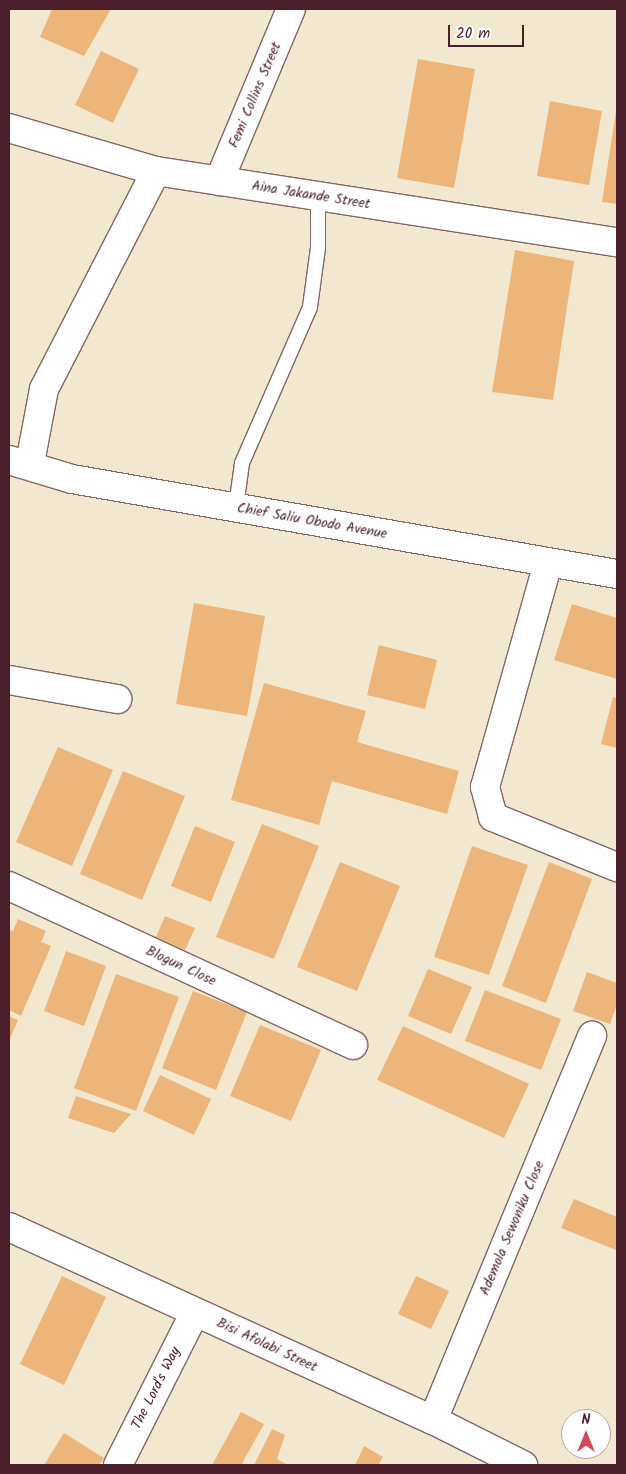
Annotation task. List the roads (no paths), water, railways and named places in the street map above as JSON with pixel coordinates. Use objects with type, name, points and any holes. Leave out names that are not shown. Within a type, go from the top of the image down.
[{"type":"street","name":"Femi Collins Street","points":[[219,181],[291,9]]},
{"type":"street","name":"Aina Jakande Street","points":[[9,128],[156,171],[617,242]]},
{"type":"street","points":[[19,462],[44,389],[156,171]]},
{"type":"street","name":"Chief Saliu Obodo Avenue","points":[[19,462],[72,478],[617,574]]},
{"type":"street","points":[[548,563],[484,787],[493,817],[617,867]]},
{"type":"street","points":[[9,680],[117,698]]},
{"type":"street","name":"Blogun Close","points":[[9,886],[353,1045]]},
{"type":"street","name":"Ademola Sewoniku Close","points":[[433,1420],[592,1036]]},
{"type":"street","name":"Bisi Afolabi Street","points":[[9,1227],[433,1420],[490,1459],[523,1465]]},
{"type":"street","name":"The Lord's Way","points":[[118,1465],[195,1312]]},
{"type":"lane","points":[[236,507],[242,464],[249,445],[310,308],[318,248],[318,196]]}]
